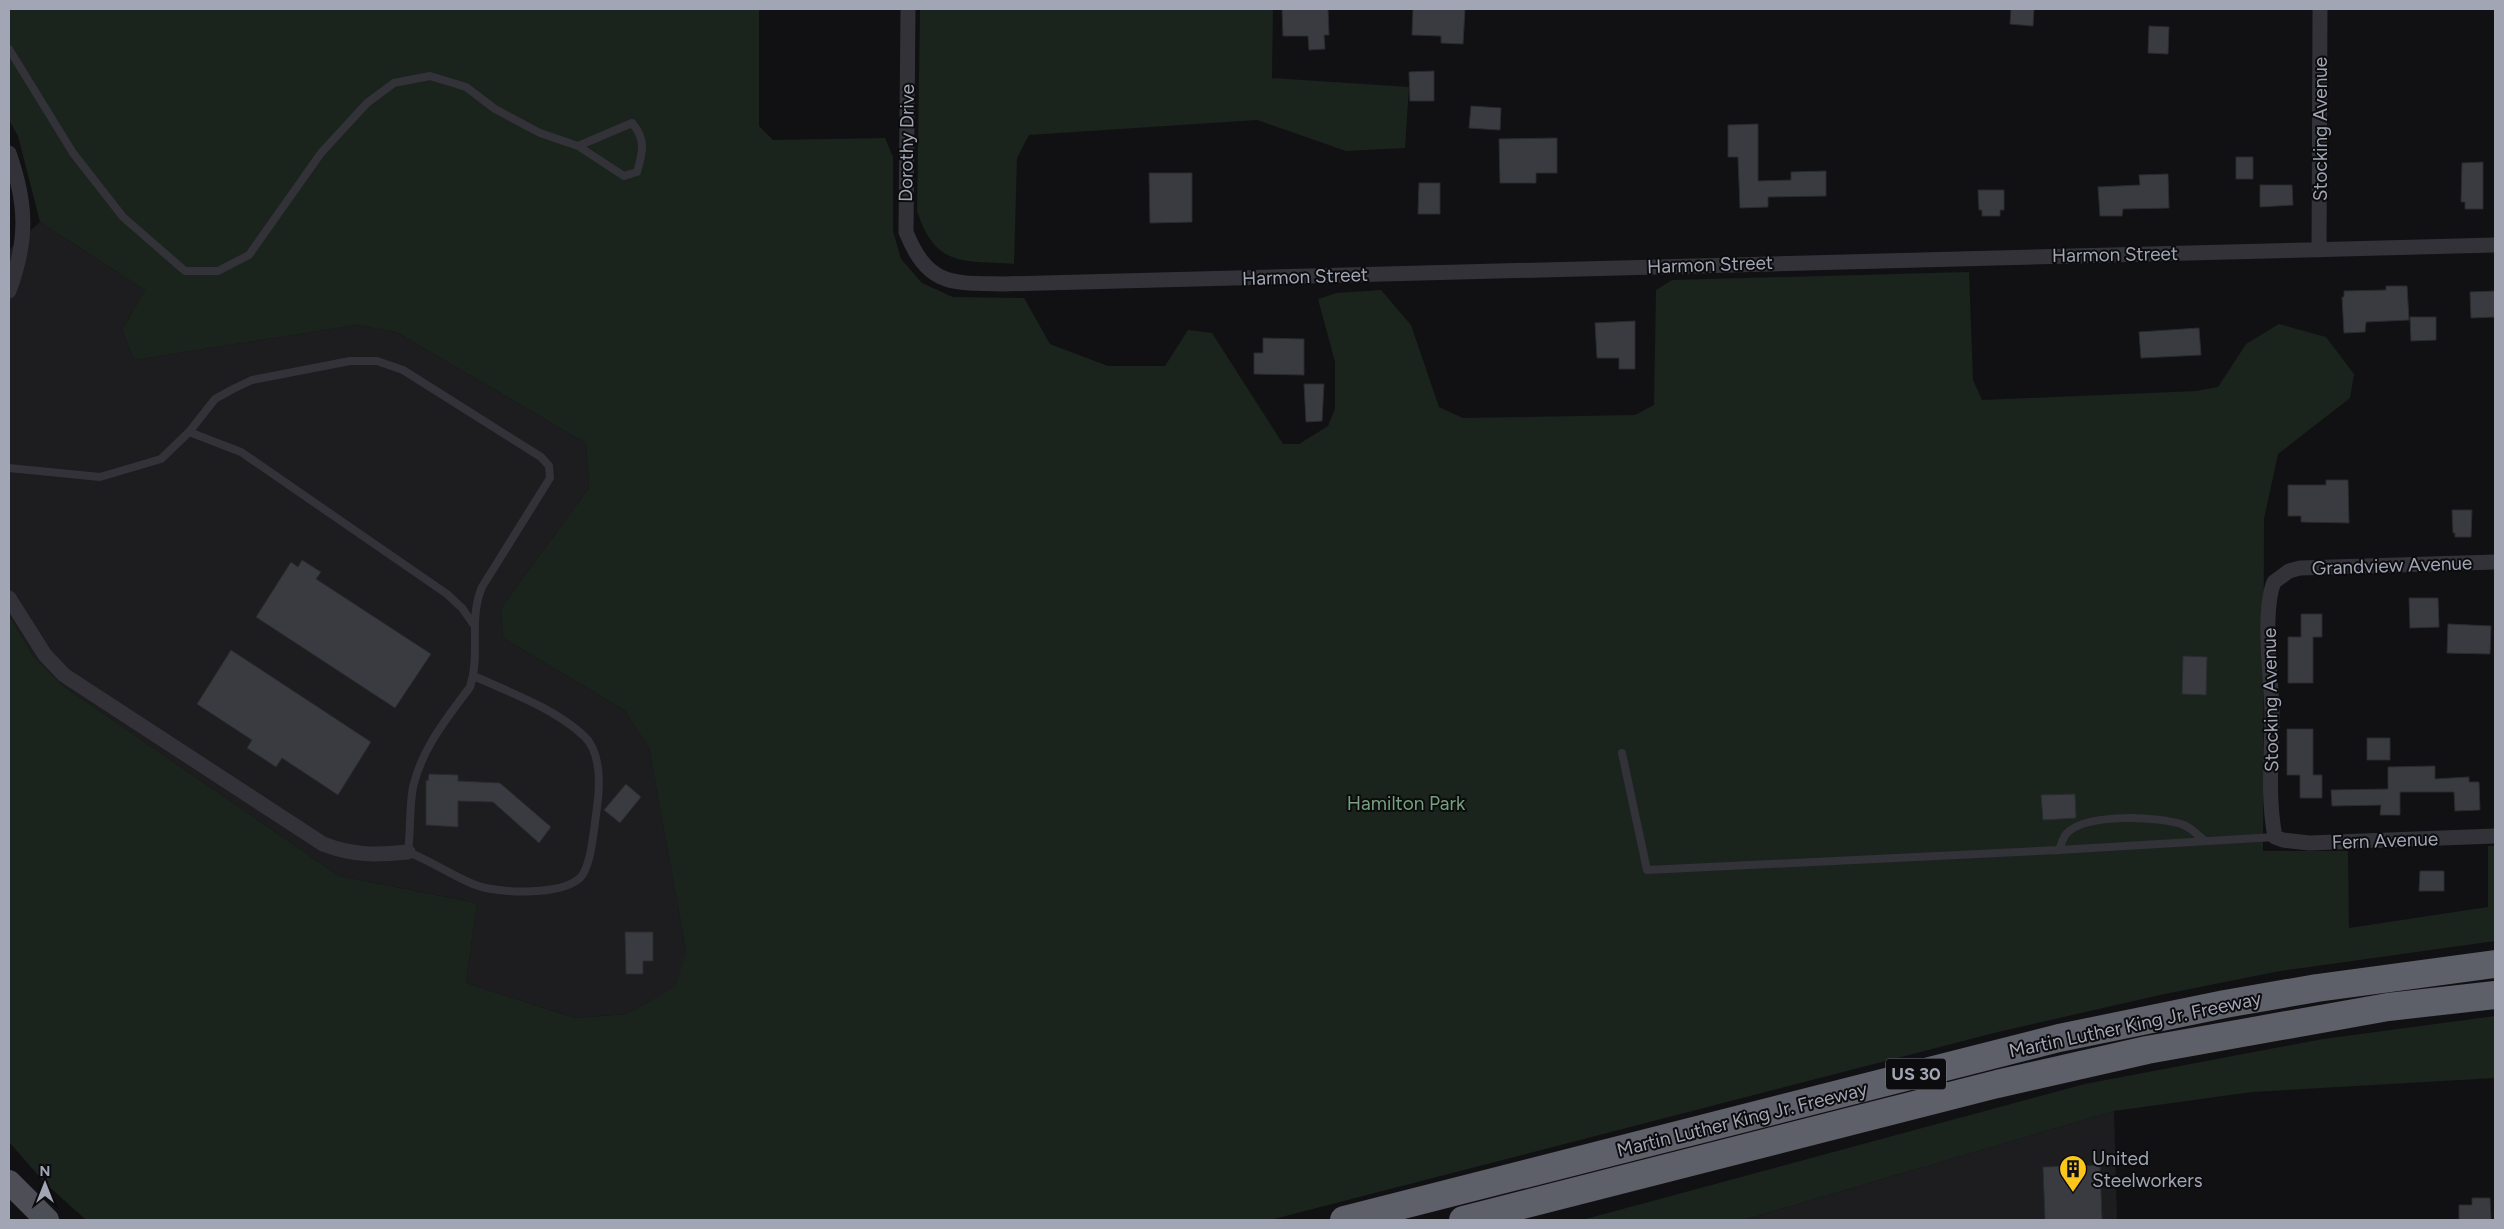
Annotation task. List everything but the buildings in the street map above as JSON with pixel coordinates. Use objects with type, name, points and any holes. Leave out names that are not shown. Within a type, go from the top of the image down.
[{"type":"highway","name":"Martin Luther King Jr. Freeway","points":[[1344,1220],[2059,1038],[2289,993],[2495,964]]},
{"type":"highway","name":"Martin Luther King Jr. Freeway","points":[[1463,1220],[1997,1084],[2147,1050],[2378,1009],[2495,995]]},
{"type":"highway","points":[[1534,1220],[1624,1196],[1826,1128]]},
{"type":"main road","points":[[9,1182],[47,1220]]},
{"type":"street","name":"Dorothy Drive","points":[[908,9],[906,232],[914,253],[928,270]]},
{"type":"street","name":"Stocking Avenue","points":[[2319,250],[2320,9]]},
{"type":"street","points":[[9,153],[17,175],[24,210],[19,260],[9,291]]},
{"type":"street","name":"Harmon Street","points":[[928,270],[957,283],[1003,284],[2495,245]]},
{"type":"street","name":"Grandview Avenue","points":[[2289,571],[2314,566],[2495,562]]},
{"type":"street","name":"Stocking Avenue","points":[[2275,837],[2270,804],[2272,712],[2268,605],[2274,582],[2289,571]]},
{"type":"street","points":[[9,598],[45,655],[64,675],[323,844],[340,851],[370,856],[408,852]]},
{"type":"street","name":"Fern Avenue","points":[[2275,837],[2283,840],[2309,843],[2495,836]]},
{"type":"lane","points":[[9,49],[73,153],[123,217],[185,270],[218,271],[249,255],[321,153],[367,103],[394,83],[430,76],[466,88],[495,109],[540,133],[578,146],[624,176],[637,172],[643,153],[641,133],[632,122],[578,146]]},
{"type":"lane","points":[[9,468],[100,477],[161,459],[189,432],[215,399],[252,380],[350,361],[377,361],[403,370],[541,456],[549,466],[550,478],[482,587],[476,602],[474,625],[477,653],[474,676],[470,687],[429,745],[419,767],[412,798],[408,852],[430,860],[473,884],[515,891],[555,889],[581,877],[587,864],[597,802],[598,771],[592,746],[585,736],[564,721],[524,699],[474,676]]},
{"type":"lane","points":[[189,432],[241,452],[447,594],[462,608],[474,625]]},
{"type":"lane","points":[[1622,752],[1647,870],[2059,850],[2275,837]]},
{"type":"lane","points":[[2059,850],[2065,834],[2072,829],[2086,822],[2111,819],[2142,819],[2185,825],[2205,841]]},
{"type":"shaded area","points":[[40,222],[145,290],[122,330],[134,360],[356,325],[396,332],[586,443],[589,488],[501,608],[503,638],[624,710],[649,748],[686,950],[677,986],[627,1014],[575,1018],[466,983],[477,903],[339,876],[63,686],[33,656],[9,615],[9,250]]},
{"type":"shaded area","points":[[2114,1111],[2117,1220],[1743,1220]]},
{"type":"green space","name":"Hamilton Park","points":[[9,9],[759,9],[759,126],[773,140],[885,138],[893,157],[893,231],[901,259],[922,283],[953,297],[1024,298],[1050,344],[1108,366],[1165,366],[1188,330],[1212,333],[1283,444],[1299,444],[1328,426],[1335,409],[1335,362],[1318,299],[1337,293],[1381,290],[1411,325],[1439,407],[1463,418],[1635,415],[1654,405],[1656,290],[1672,280],[1969,272],[1973,380],[1982,400],[2196,391],[2218,387],[2246,344],[2279,324],[2326,337],[2354,374],[2350,398],[2278,454],[2264,519],[2263,851],[2348,851],[2349,928],[2488,907],[2488,846],[2495,846],[2495,941],[2280,971],[2160,995],[1998,1032],[1270,1220],[86,1220],[45,1183],[9,1142],[9,615],[33,656],[63,686],[339,876],[477,903],[466,983],[575,1018],[627,1014],[676,986],[686,950],[649,748],[624,710],[503,638],[501,608],[589,488],[586,443],[396,332],[356,325],[134,360],[122,330],[145,290],[40,222],[18,136],[9,120]]},
{"type":"green space","points":[[920,9],[1273,9],[1272,78],[1409,87],[1405,148],[1346,151],[1257,120],[1029,135],[1017,158],[1014,264],[965,261],[942,252],[933,243],[924,229],[917,211]]},
{"type":"green space","points":[[2495,1016],[2495,1078],[2252,1092],[2114,1111],[1743,1220],[1582,1220],[2085,1084],[2323,1039]]},
{"type":"place","name":"United Steelworkers","points":[[2073,1193]]}]
